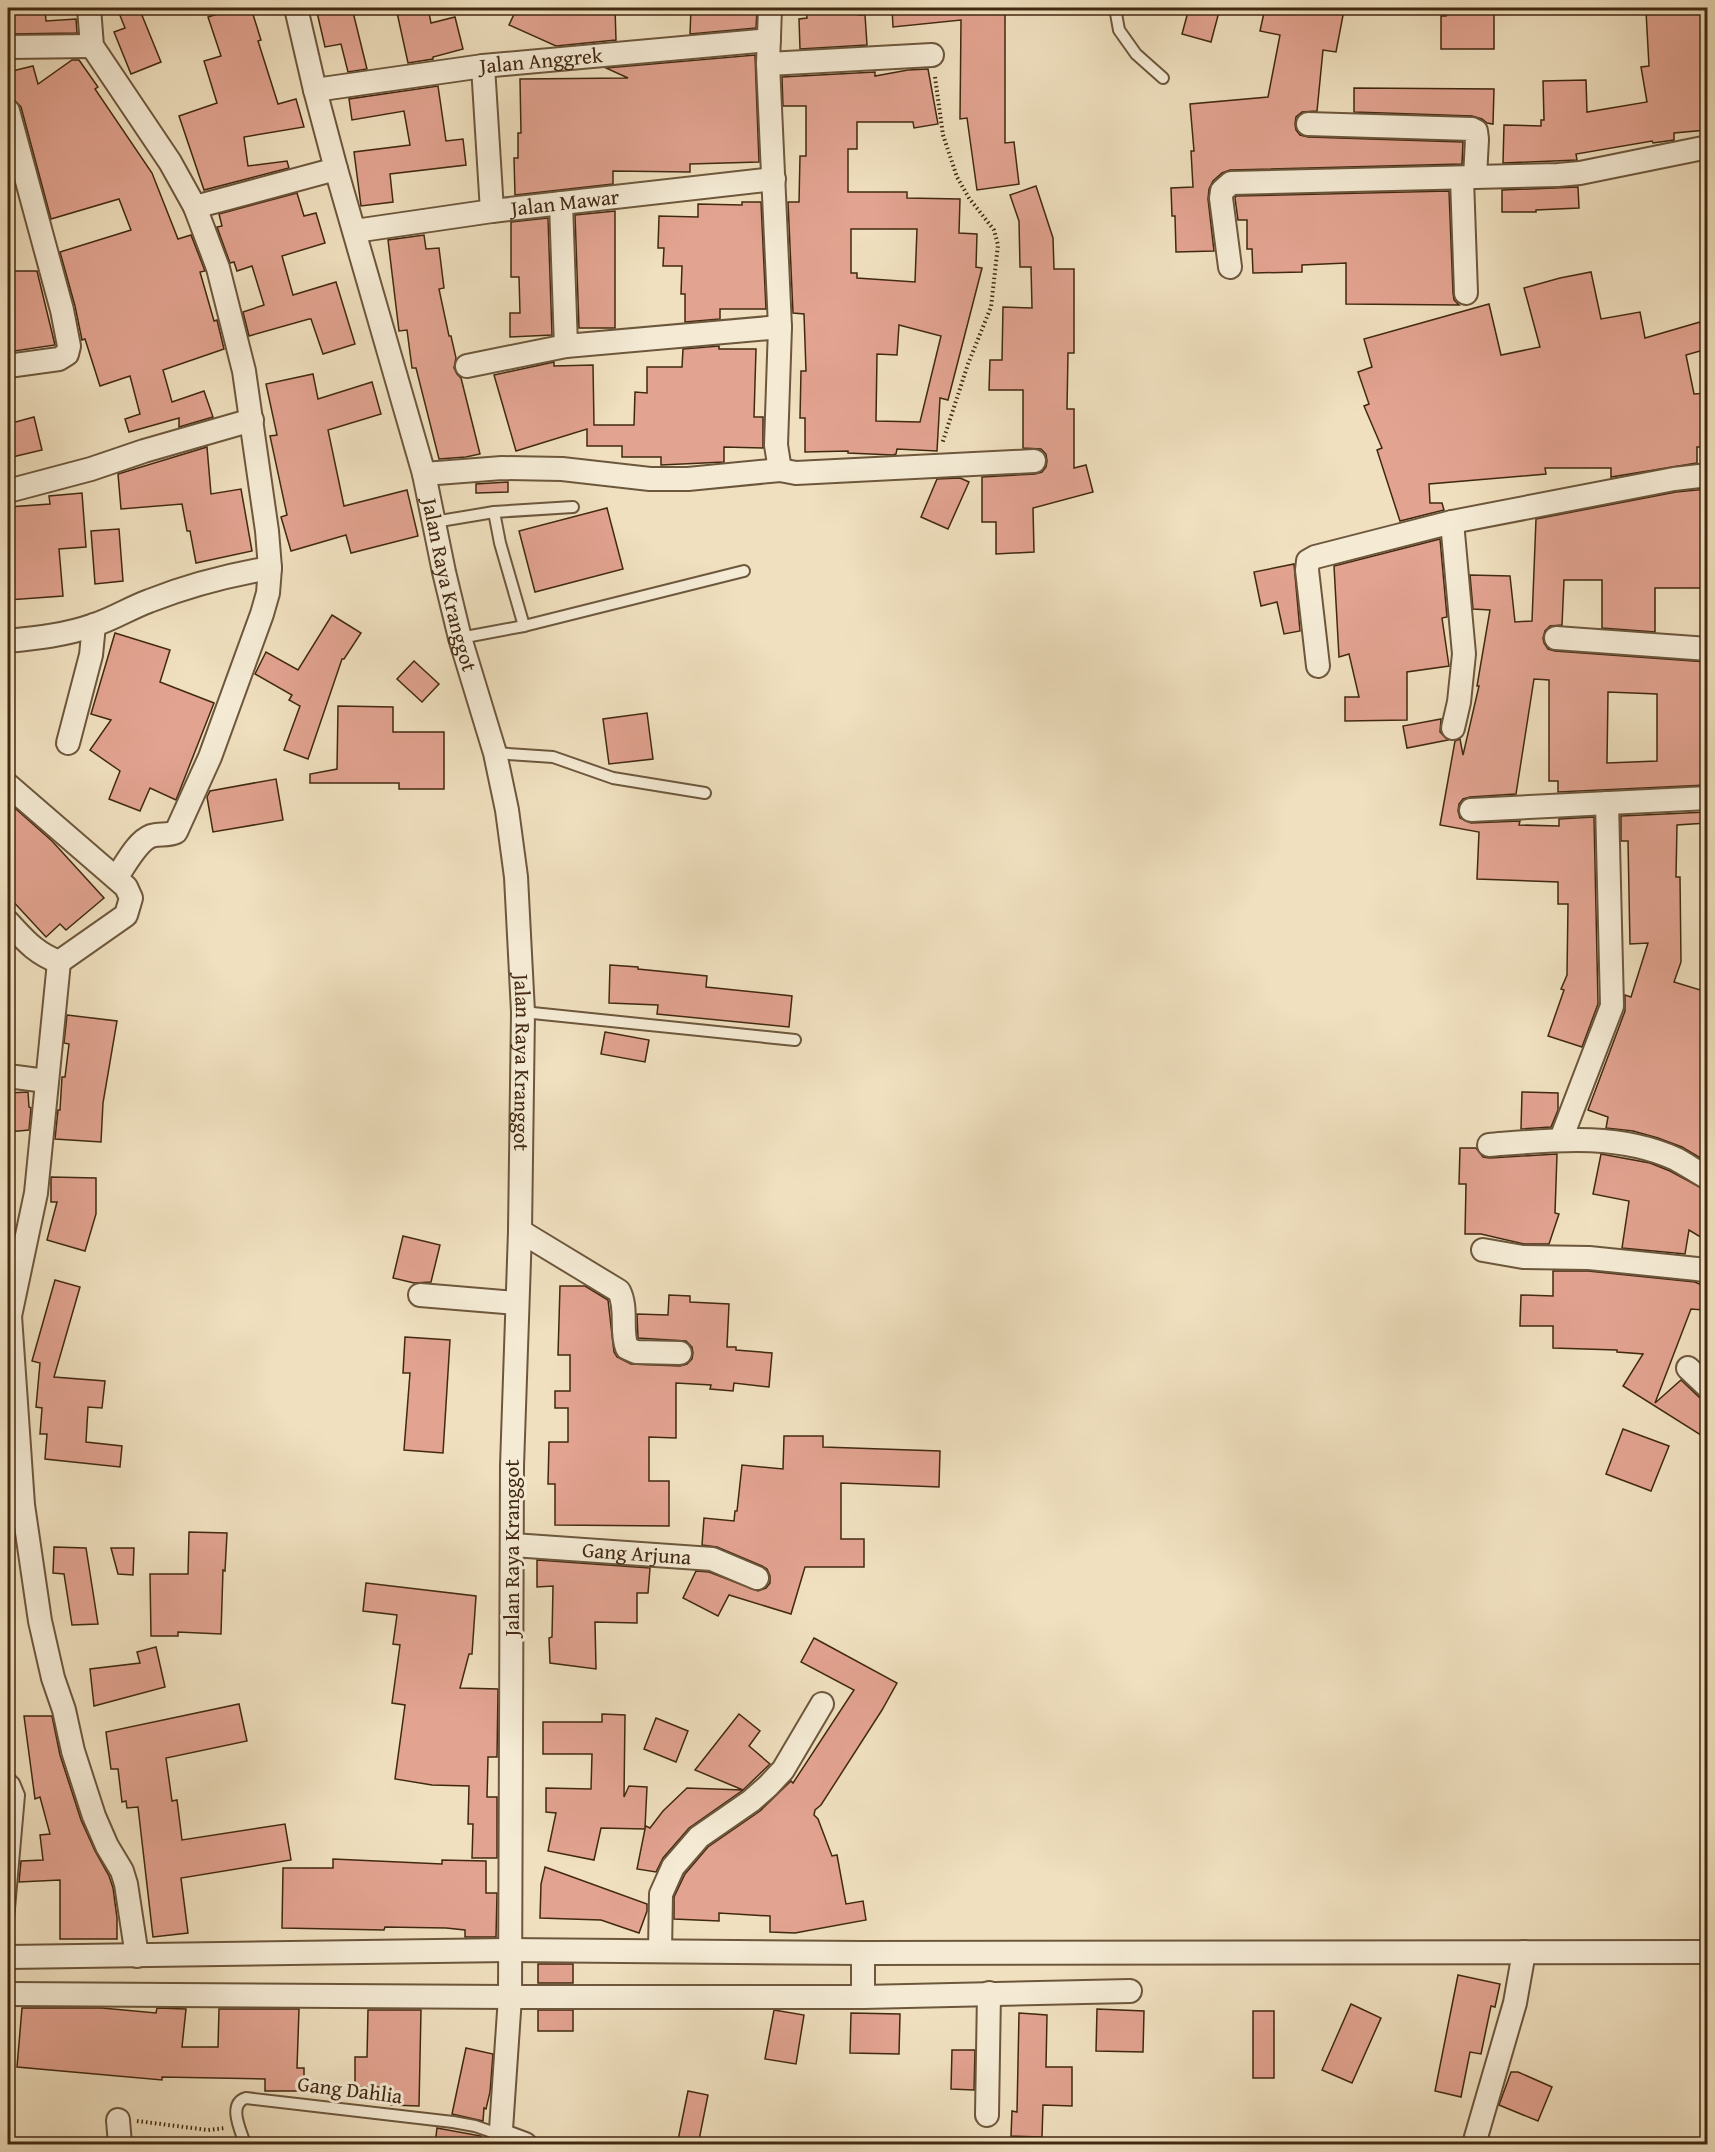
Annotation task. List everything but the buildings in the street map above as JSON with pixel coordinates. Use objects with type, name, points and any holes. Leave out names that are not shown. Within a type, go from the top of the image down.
[{"type":"street","points":[[89,8],[92,46],[170,162],[195,207],[218,268],[244,371],[267,531],[270,568],[268,593],[262,614],[210,758],[176,832],[170,835],[154,835],[146,839],[116,878]]},
{"type":"street","name":"Jalan Raya Kranggot","points":[[296,8],[336,170],[424,474],[460,638],[495,753],[513,845],[523,1012],[520,1231],[516,1303],[513,1466],[508,1956],[510,1994],[500,2140]]},
{"type":"street","points":[[770,8],[768,64],[780,327],[776,445],[780,470]]},
{"type":"street","name":"Jalan Anggrek","points":[[315,90],[483,66],[769,40]]},
{"type":"street","points":[[8,47],[92,46]]},
{"type":"street","points":[[768,64],[932,55]]},
{"type":"street","points":[[483,66],[492,211]]},
{"type":"street","points":[[8,111],[62,310],[69,346],[67,354],[59,359],[8,366]]},
{"type":"street","points":[[1308,124],[1472,129],[1476,131],[1477,139],[1468,178],[1466,293]]},
{"type":"street","points":[[1230,267],[1221,198],[1222,191],[1231,183],[1558,175],[1580,173],[1707,147]]},
{"type":"street","points":[[195,207],[336,170]]},
{"type":"street","name":"Jalan Mawar","points":[[355,231],[492,211],[774,179]]},
{"type":"street","points":[[561,203],[566,346]]},
{"type":"street","points":[[467,366],[566,346],[780,327]]},
{"type":"street","points":[[8,491],[92,469],[144,451],[252,420]]},
{"type":"street","points":[[424,474],[514,468],[562,469],[650,479],[688,479],[780,470],[796,472],[1034,461]]},
{"type":"street","points":[[1318,666],[1308,561],[1315,557],[1452,522],[1674,479],[1707,475]]},
{"type":"street","points":[[1452,522],[1464,654],[1459,702],[1453,728]]},
{"type":"street","points":[[8,641],[48,637],[94,625],[152,600],[237,574],[270,568]]},
{"type":"street","points":[[68,742],[91,655],[94,625]]},
{"type":"street","points":[[1556,638],[1707,649]]},
{"type":"street","points":[[8,785],[116,878],[126,888],[131,898],[126,915],[59,962],[36,1194],[9,1306],[23,1505],[40,1621],[52,1678],[64,1710],[73,1751],[94,1816],[107,1846],[122,1871],[126,1884],[137,1956]]},
{"type":"street","points":[[1471,810],[1707,798]]},
{"type":"street","points":[[1561,1139],[1612,1006],[1607,803]]},
{"type":"street","points":[[8,922],[42,956],[59,962]]},
{"type":"street","points":[[8,1076],[46,1081]]},
{"type":"street","points":[[1490,1145],[1561,1139],[1600,1140],[1639,1146],[1676,1159],[1707,1176]]},
{"type":"street","points":[[520,1231],[620,1291],[624,1306],[627,1348],[636,1352],[680,1353]]},
{"type":"street","points":[[1483,1250],[1523,1257],[1589,1258],[1704,1270],[1707,1273]]},
{"type":"street","points":[[420,1296],[516,1303]]},
{"type":"street","points":[[1688,1368],[1707,1387]]},
{"type":"street","name":"Gang Arjuna","points":[[513,1545],[711,1559],[757,1578]]},
{"type":"street","points":[[660,1951],[661,1894],[673,1867],[699,1837],[751,1801],[783,1770],[822,1704]]},
{"type":"street","points":[[8,1957],[508,1956],[660,1951],[864,1959],[1707,1952]]},
{"type":"street","points":[[1474,2145],[1515,2003],[1524,1952]]},
{"type":"street","points":[[863,1994],[864,1959]]},
{"type":"street","points":[[8,1994],[863,1994],[1130,1990]]},
{"type":"street","points":[[987,2115],[989,1993]]},
{"type":"street","points":[[118,2120],[120,2145]]},
{"type":"street","points":[[500,2140],[525,2145]]},
{"type":"lane","points":[[1115,8],[1119,30],[1136,54],[1163,78]]},
{"type":"lane","points":[[434,522],[494,512],[573,507]]},
{"type":"lane","points":[[494,512],[500,543],[524,626]]},
{"type":"lane","points":[[460,638],[524,626],[744,571]]},
{"type":"lane","points":[[495,753],[553,757],[613,778],[705,793]]},
{"type":"lane","points":[[523,1012],[795,1041]]},
{"type":"lane","points":[[8,1777],[14,1783],[19,1795],[8,1920]]},
{"type":"lane","name":"Gang Dahlia","points":[[237,2118],[237,2104],[241,2099],[246,2098],[453,2122],[475,2126],[500,2140]]},
{"type":"lane","points":[[237,2118],[245,2145]]},
{"type":"path","points":[[932,55],[943,135],[957,177],[969,198],[994,230],[998,244],[991,307],[968,364],[936,465]]},
{"type":"path","points":[[118,2120],[162,2123],[208,2130],[225,2129],[237,2118]]}]
